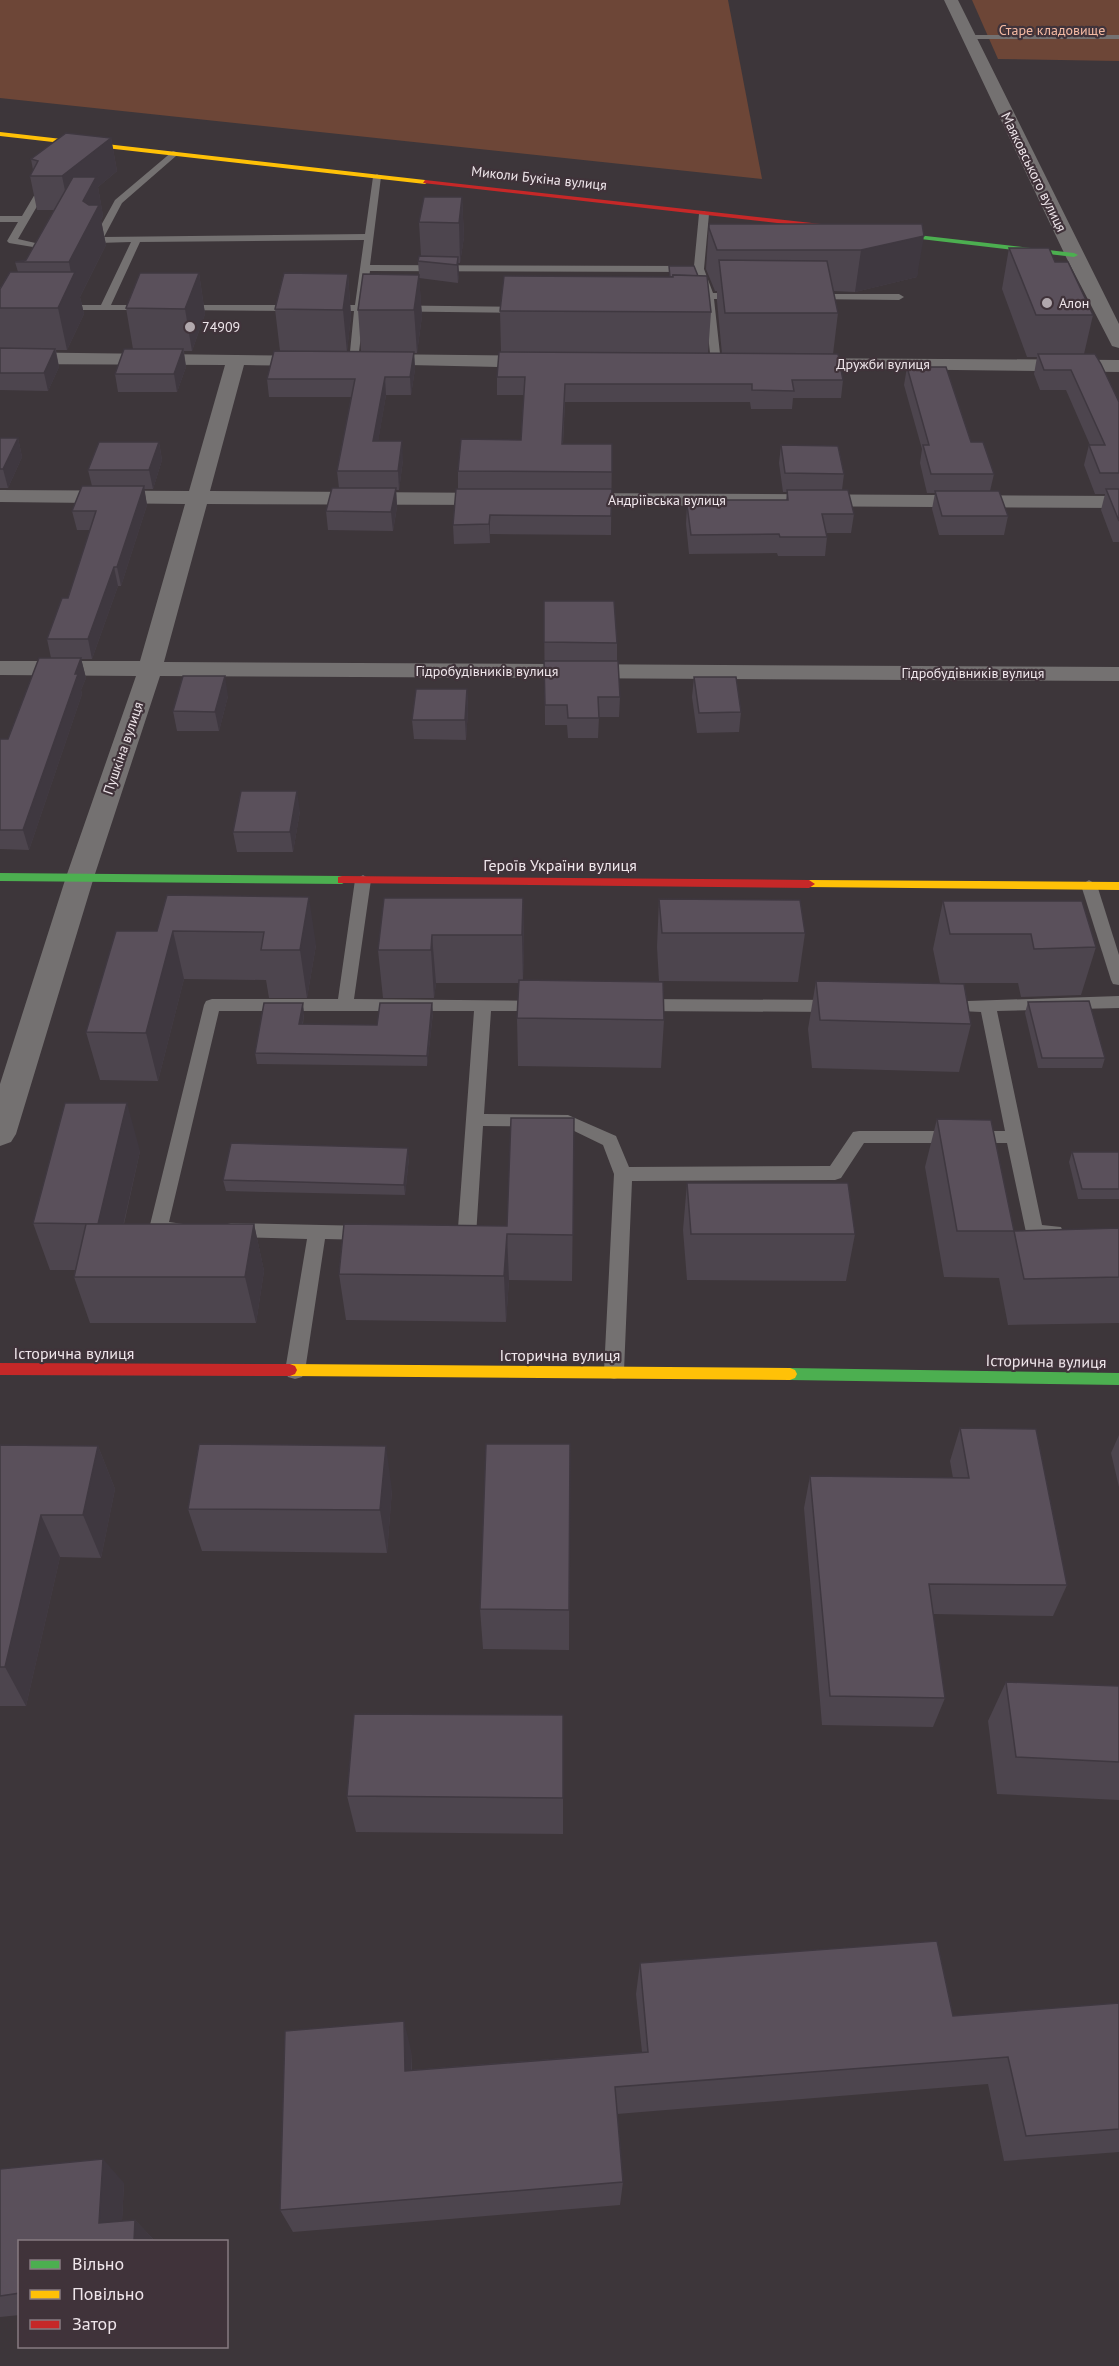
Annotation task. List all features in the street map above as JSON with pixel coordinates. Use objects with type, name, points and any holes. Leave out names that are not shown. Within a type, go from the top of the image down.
[{"type":"street","name":"Маяковського вулиця","points":[[951,0],[1074,255],[1119,342]]},
{"type":"street","name":"Миколи Букіна вулиця","points":[[0,134],[1074,255]]},
{"type":"street","points":[[0,358],[564,362]]},
{"type":"street","name":"Пушкіна вулиця","points":[[0,1134],[80,877],[150,670],[236,359]]},
{"type":"street","points":[[692,363],[740,363]]},
{"type":"street","name":"Дружби вулиця","points":[[775,363],[1119,366]]},
{"type":"street","points":[[0,496],[521,499]]},
{"type":"street","name":"Андріївська вулиця","points":[[545,499],[1119,502]]},
{"type":"street","name":"Гідробудівників вулиця","points":[[0,668],[1119,674]]},
{"type":"street","name":"Героїв України вулиця","points":[[0,877],[1119,886]]},
{"type":"street","name":"Історична вулиця","points":[[0,1369],[614,1371],[1119,1379]]},
{"type":"lane","points":[[969,38],[1119,37]]},
{"type":"lane","points":[[173,154],[118,202],[98,240],[368,237]]},
{"type":"lane","points":[[353,360],[367,268],[368,237],[377,177]]},
{"type":"lane","points":[[0,290],[16,291],[39,245],[12,241],[38,196]]},
{"type":"lane","points":[[704,214],[699,269],[709,296],[704,312],[716,363]]},
{"type":"lane","points":[[0,219],[25,219]]},
{"type":"lane","points":[[105,308],[136,241]]},
{"type":"lane","points":[[367,268],[658,275],[699,269]]},
{"type":"lane","points":[[709,296],[756,297]]},
{"type":"lane","points":[[804,297],[899,297]]},
{"type":"lane","points":[[51,308],[541,310]]},
{"type":"lane","points":[[345,1006],[363,880]]},
{"type":"lane","points":[[1089,885],[1119,980]]},
{"type":"lane","points":[[929,1006],[1119,1002]]},
{"type":"lane","points":[[192,1229],[158,1229],[212,1005],[554,1005]]},
{"type":"lane","points":[[433,1235],[467,1236],[483,1005]]},
{"type":"lane","points":[[624,1005],[847,1006]]},
{"type":"lane","points":[[988,1006],[1034,1232],[1076,1232]]},
{"type":"lane","points":[[475,1120],[568,1121],[610,1141],[623,1174],[614,1371]]},
{"type":"lane","points":[[623,1174],[835,1173],[859,1137],[1015,1137]]},
{"type":"lane","points":[[215,1230],[387,1234]]},
{"type":"lane","points":[[295,1371],[317,1232]]},
{"type":"green space","points":[[0,0],[728,0],[762,179],[0,98]]},
{"type":"green space","name":"Старе кладовище","points":[[972,0],[1119,0],[1119,61],[998,59]]},
{"type":"building","points":[[66,133],[111,138],[62,176],[30,176],[38,161],[31,159]]},
{"type":"building","points":[[73,177],[96,177],[83,201],[89,205],[99,205],[69,262],[15,262],[26,260]]},
{"type":"building","points":[[424,197],[462,197],[459,223],[419,222]]},
{"type":"building","points":[[709,224],[922,224],[924,236],[861,250],[717,250]]},
{"type":"building","points":[[1009,248],[1049,248],[1055,262],[1068,262],[1093,315],[1036,315]]},
{"type":"building","points":[[419,256],[458,257],[457,265],[418,261]]},
{"type":"building","points":[[719,260],[827,261],[838,313],[725,313]]},
{"type":"building","points":[[669,266],[694,266],[698,276],[673,275],[670,277]]},
{"type":"building","points":[[10,272],[75,272],[58,308],[0,308],[0,289]]},
{"type":"building","points":[[140,273],[199,273],[185,309],[126,308]]},
{"type":"building","points":[[284,273],[348,274],[343,310],[275,309]]},
{"type":"building","points":[[363,274],[419,275],[414,310],[358,310]]},
{"type":"building","points":[[673,275],[707,276],[711,312],[500,311],[504,276],[673,277]]},
{"type":"building","points":[[0,348],[55,349],[44,373],[0,373]]},
{"type":"building","points":[[124,349],[183,349],[174,374],[115,374]]},
{"type":"building","points":[[274,351],[414,352],[410,377],[385,377],[373,441],[402,441],[398,471],[337,471],[355,379],[267,379]]},
{"type":"building","points":[[499,352],[838,354],[843,380],[792,380],[794,391],[752,390],[752,384],[565,384],[562,444],[612,444],[612,472],[458,471],[461,439],[521,440],[525,377],[497,377]]},
{"type":"building","points":[[1038,354],[1095,354],[1119,402],[1119,473],[1100,473],[1089,445],[1105,445],[1071,370],[1044,370]]},
{"type":"building","points":[[907,367],[946,367],[971,442],[983,442],[994,474],[931,474],[923,445],[929,445]]},
{"type":"building","points":[[0,438],[18,438],[3,469],[0,469]]},
{"type":"building","points":[[99,442],[159,442],[149,470],[88,470]]},
{"type":"building","points":[[781,445],[838,446],[844,474],[785,473]]},
{"type":"building","points":[[82,486],[144,486],[117,567],[114,567],[88,639],[47,639],[62,598],[68,598],[96,511],[72,511]]},
{"type":"building","points":[[332,488],[396,488],[391,512],[326,511]]},
{"type":"building","points":[[456,489],[612,489],[611,516],[490,515],[489,524],[453,525]]},
{"type":"building","points":[[1106,489],[1119,489],[1119,521]]},
{"type":"building","points":[[787,490],[848,490],[854,514],[822,514],[827,537],[780,537],[779,534],[691,535],[687,505],[697,505],[697,500],[788,500]]},
{"type":"building","points":[[935,491],[999,491],[1008,516],[942,516]]},
{"type":"building","points":[[544,601],[614,601],[617,643],[544,642]]},
{"type":"building","points":[[39,658],[81,658],[75,674],[78,674],[23,830],[0,830],[0,739],[8,739]]},
{"type":"building","points":[[544,661],[618,661],[620,697],[598,697],[599,718],[568,718],[567,705],[545,705]]},
{"type":"building","points":[[183,676],[225,676],[215,712],[173,711]]},
{"type":"building","points":[[694,677],[736,677],[741,712],[699,713]]},
{"type":"building","points":[[416,689],[467,689],[465,720],[412,720]]},
{"type":"building","points":[[241,791],[297,791],[290,832],[233,832]]},
{"type":"building","points":[[167,895],[309,897],[300,950],[261,950],[264,932],[173,931],[146,1033],[86,1032],[116,931],[157,931]]},
{"type":"building","points":[[384,898],[523,898],[522,935],[432,935],[431,950],[378,950]]},
{"type":"building","points":[[659,899],[800,900],[805,933],[662,933]]},
{"type":"building","points":[[943,901],[1082,901],[1096,947],[1034,949],[1031,934],[950,934]]},
{"type":"building","points":[[519,980],[663,982],[664,1020],[517,1018]]},
{"type":"building","points":[[816,981],[964,984],[971,1024],[820,1020]]},
{"type":"building","points":[[1089,1001],[1105,1058],[1042,1058],[1028,1002]]},
{"type":"building","points":[[264,1003],[303,1003],[299,1024],[377,1025],[380,1003],[432,1003],[427,1056],[255,1053]]},
{"type":"building","points":[[65,1103],[127,1103],[98,1224],[33,1223]]},
{"type":"building","points":[[511,1118],[574,1118],[573,1235],[507,1234],[504,1276],[339,1274],[344,1224],[507,1226]]},
{"type":"building","points":[[937,1119],[991,1120],[1014,1231],[957,1231]]},
{"type":"building","points":[[231,1143],[408,1148],[404,1185],[223,1180]]},
{"type":"building","points":[[1072,1152],[1119,1152],[1119,1189],[1082,1189]]},
{"type":"building","points":[[687,1183],[848,1183],[855,1234],[691,1234]]},
{"type":"building","points":[[86,1224],[254,1224],[245,1277],[74,1277]]},
{"type":"building","points":[[1119,1228],[1119,1277],[1024,1279],[1014,1231]]},
{"type":"building","points":[[960,1428],[1036,1429],[1067,1585],[929,1584],[945,1698],[830,1696],[810,1476],[969,1478]]},
{"type":"building","points":[[199,1444],[386,1446],[380,1510],[188,1509]]},
{"type":"building","points":[[486,1444],[570,1444],[569,1610],[480,1609]]},
{"type":"building","points":[[0,1445],[98,1446],[83,1515],[41,1515],[5,1667],[0,1667]]},
{"type":"building","points":[[1006,1682],[1119,1686],[1119,1762],[1016,1757]]},
{"type":"building","points":[[354,1714],[563,1715],[563,1798],[347,1796]]},
{"type":"building","points":[[937,1941],[953,2016],[1119,2003],[1119,2129],[1026,2136],[1008,2057],[615,2087],[623,2182],[280,2210],[285,2031],[404,2021],[405,2071],[648,2052],[640,1963]]},
{"type":"building","points":[[103,2159],[99,2223],[135,2220],[134,2240],[18,2240],[18,2293],[0,2296],[0,2169]]},
{"type":"traffic: fast","points":[[821,226],[1074,255]]},
{"type":"traffic: fast","points":[[0,877],[342,880]]},
{"type":"traffic: fast","points":[[790,1374],[1119,1379]]},
{"type":"traffic: slow","points":[[0,134],[425,182]]},
{"type":"traffic: slow","points":[[809,884],[1119,886]]},
{"type":"traffic: slow","points":[[290,1370],[790,1374]]},
{"type":"traffic: jam","points":[[425,182],[821,226]]},
{"type":"traffic: jam","points":[[342,880],[809,884]]},
{"type":"traffic: jam","points":[[0,1369],[290,1370]]},
{"type":"place","name":"Алон","points":[[1047,303]]},
{"type":"place","name":"74909","points":[[190,327]]}]
